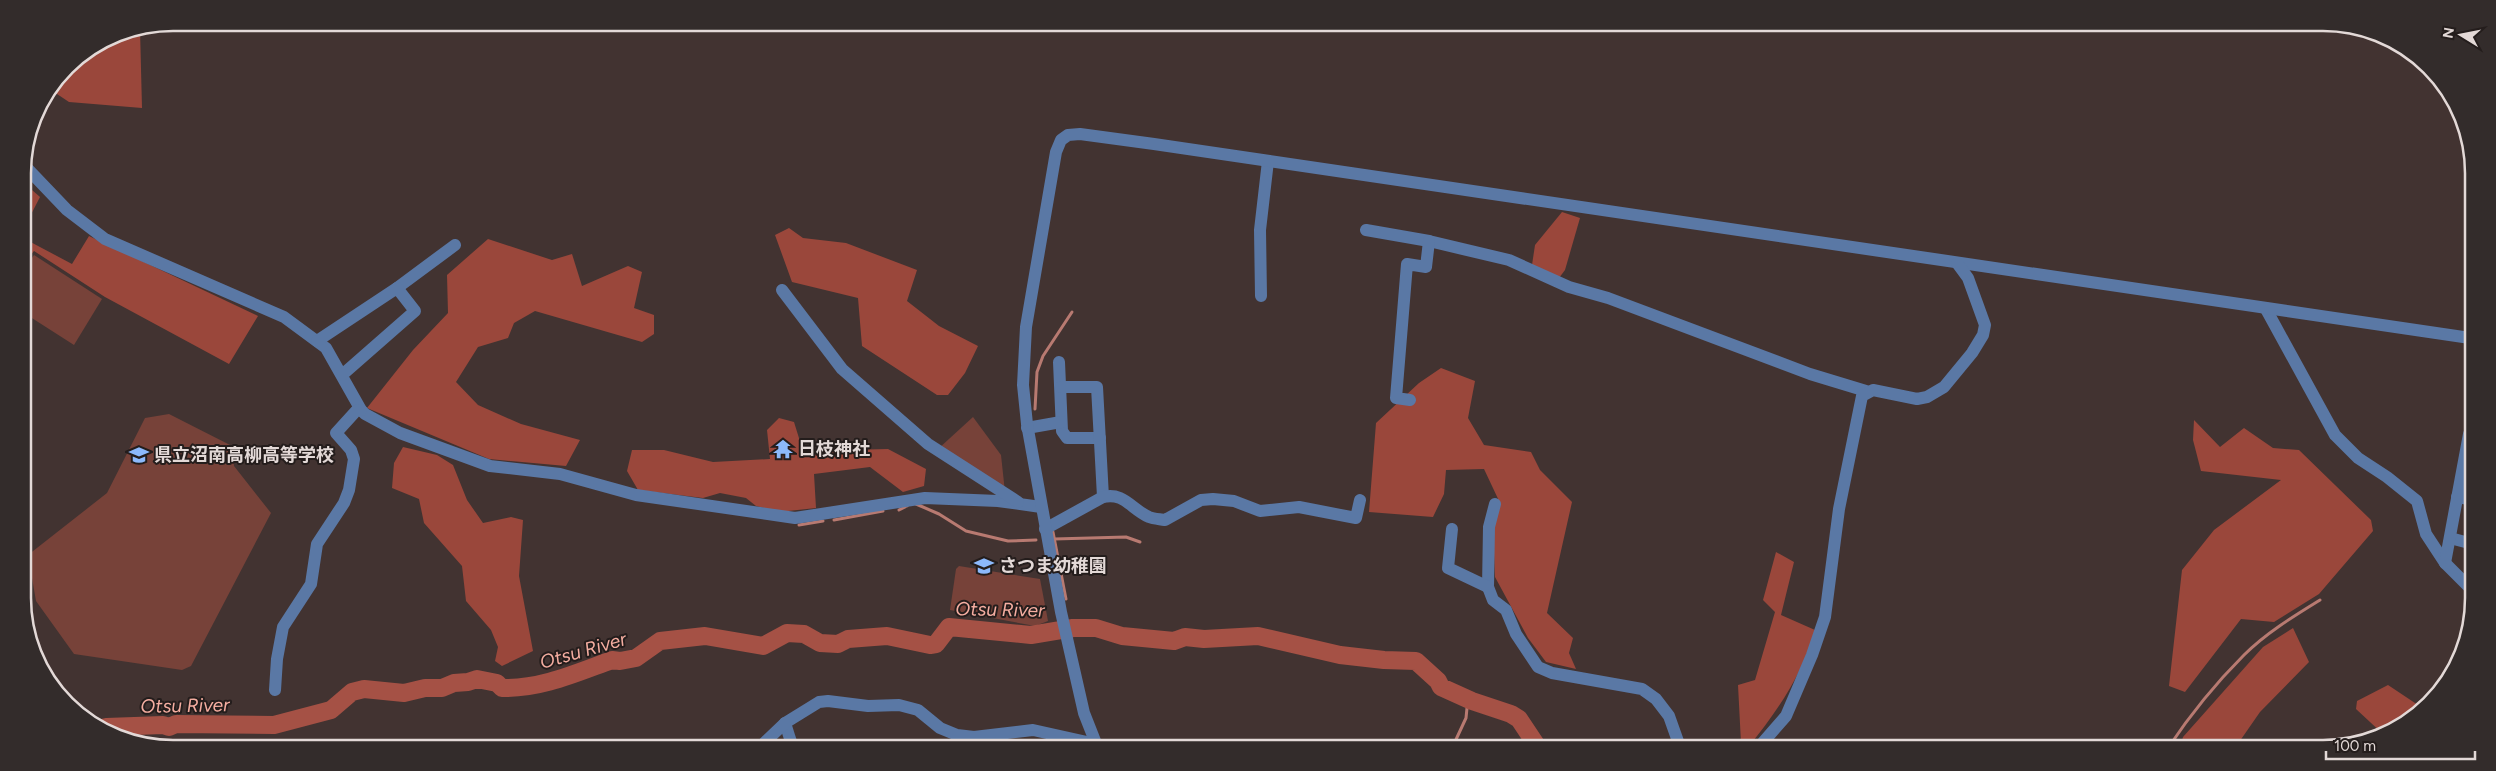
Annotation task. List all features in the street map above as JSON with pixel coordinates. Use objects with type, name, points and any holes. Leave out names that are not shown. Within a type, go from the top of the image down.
[{"type":"street","points":[[1090,740],[1068,645],[1045,529],[1027,428],[1023,385],[1026,327],[1056,152],[1061,140],[1068,135],[1080,134],[1268,161],[2465,337]]},
{"type":"street","points":[[1262,296],[1260,230],[1268,161]]},
{"type":"street","points":[[32,173],[67,210],[105,239],[284,317],[326,348],[361,410],[400,434],[490,466],[560,474],[636,495],[795,518],[925,498],[998,501],[1041,507]]},
{"type":"street","points":[[1366,230],[1429,241],[1508,260],[1569,287],[1608,298],[1810,374],[1866,392],[1882,391],[1917,400],[1927,397],[1944,387],[1983,336],[1984,325],[1968,278],[1957,263]]},
{"type":"street","points":[[1410,400],[1396,398],[1407,264],[1426,267],[1429,241]]},
{"type":"street","points":[[317,341],[398,288],[455,246]]},
{"type":"street","points":[[342,375],[416,310],[398,288]]},
{"type":"street","points":[[782,290],[842,369],[928,444],[1024,506]]},
{"type":"street","points":[[2266,309],[2335,435],[2358,458],[2387,477],[2416,501],[2426,534],[2445,563],[2465,583]]},
{"type":"street","points":[[1059,362],[1062,431],[1067,438],[1100,438]]},
{"type":"street","points":[[1061,387],[1097,387],[1104,497]]},
{"type":"street","points":[[1766,739],[1786,716],[1812,655],[1825,617],[1839,509],[1862,396],[1866,392]]},
{"type":"street","points":[[275,690],[276,659],[283,627],[311,584],[317,544],[344,504],[349,490],[354,459],[351,450],[336,433],[356,412],[361,410]]},
{"type":"street","points":[[1027,428],[1061,422]]},
{"type":"street","points":[[2445,563],[2450,538],[2463,498],[2465,476]]},
{"type":"street","points":[[1045,529],[1104,497],[1112,495],[1123,497],[1134,508],[1149,517],[1165,520],[1201,500],[1213,499],[1234,501],[1260,511],[1299,507],[1356,518],[1360,500]]},
{"type":"street","points":[[1495,504],[1489,527],[1488,587],[1493,600],[1506,610],[1516,634],[1538,667],[1552,674],[1642,689],[1656,699],[1669,716],[1677,739]]},
{"type":"street","points":[[1452,528],[1448,568],[1488,587]]},
{"type":"street","points":[[2450,538],[2465,541]]},
{"type":"street","points":[[768,740],[785,723],[819,702],[828,701],[868,706],[899,705],[918,710],[940,728],[957,735],[974,737],[1033,730],[1076,740]]},
{"type":"street","points":[[785,723],[790,740]]},
{"type":"shaded area","points":[[140,35],[142,108],[69,102],[56,93],[73,73],[94,55],[119,42]]},
{"type":"shaded area","points":[[32,190],[40,197],[32,213]]},
{"type":"shaded area","points":[[1562,212],[1580,218],[1565,270],[1559,278],[1532,265],[1535,245]]},
{"type":"shaded area","points":[[789,228],[803,238],[846,243],[917,270],[907,301],[939,326],[978,346],[965,373],[948,395],[937,395],[862,346],[858,298],[792,282],[775,235]]},
{"type":"shaded area","points":[[89,236],[258,316],[229,364],[105,297],[34,251],[32,254],[32,243],[72,264]]},
{"type":"shaded area","points":[[488,239],[552,260],[572,254],[582,286],[628,266],[642,272],[634,308],[654,315],[654,334],[642,342],[535,311],[514,323],[508,338],[478,347],[456,382],[478,405],[521,424],[580,440],[566,466],[489,459],[367,408],[413,350],[448,313],[447,275]]},
{"type":"shaded area","points":[[34,255],[102,299],[74,345],[32,318],[32,258]]},
{"type":"shaded area","points":[[1441,368],[1475,381],[1468,418],[1484,445],[1531,452],[1540,470],[1572,502],[1547,613],[1573,638],[1569,653],[1576,669],[1546,662],[1528,638],[1495,577],[1493,530],[1500,503],[1484,469],[1446,470],[1444,494],[1433,517],[1369,512],[1376,423],[1419,383]]},
{"type":"shaded area","points":[[169,414],[232,446],[234,466],[271,513],[191,666],[182,670],[74,654],[36,601],[31,573],[31,553],[107,493],[145,418]]},
{"type":"shaded area","points":[[973,417],[1001,455],[1005,492],[938,449]]},
{"type":"shaded area","points":[[779,418],[794,422],[803,451],[888,449],[926,469],[924,486],[903,492],[870,467],[814,474],[816,508],[779,512],[756,506],[746,498],[720,493],[703,498],[638,490],[627,471],[632,450],[664,450],[713,462],[770,459],[767,430]]},
{"type":"shaded area","points":[[2194,420],[2220,447],[2244,428],[2273,448],[2299,450],[2371,520],[2373,531],[2319,594],[2274,622],[2241,619],[2185,692],[2169,686],[2182,570],[2214,530],[2281,480],[2201,471],[2193,440]]},
{"type":"shaded area","points":[[403,447],[437,455],[453,465],[467,500],[483,523],[511,517],[523,520],[519,576],[533,651],[502,666],[495,661],[498,647],[491,630],[466,601],[462,566],[424,523],[419,499],[392,488],[394,463]]},
{"type":"shaded area","points":[[1776,552],[1794,562],[1781,615],[1815,630],[1797,676],[1770,719],[1754,739],[1741,739],[1738,685],[1755,680],[1775,612],[1763,600]]},
{"type":"shaded area","points":[[959,566],[1040,579],[1048,621],[1035,626],[950,610],[956,569]]},
{"type":"shaded area","points":[[2293,628],[2309,662],[2260,712],[2241,739],[2182,739],[2183,737],[2263,647]]},
{"type":"shaded area","points":[[2388,685],[2417,704],[2394,721],[2377,729],[2356,709],[2357,701]]},
{"type":"waterway","points":[[1035,409],[1037,372],[1043,356],[1072,312]]},
{"type":"waterway","points":[[916,504],[939,514],[966,531],[1008,541],[1036,540]]},
{"type":"waterway","points":[[899,510],[907,506]]},
{"type":"waterway","points":[[834,520],[883,511]]},
{"type":"waterway","points":[[799,525],[823,521]]},
{"type":"waterway","points":[[1053,532],[1066,599]]},
{"type":"waterway","points":[[1054,539],[1126,537],[1140,542]]},
{"type":"waterway","points":[[2174,739],[2223,677],[2244,655],[2271,632],[2320,600]]},
{"type":"waterway","name":"Otsu River","points":[[114,727],[163,725],[169,727],[176,724],[274,725],[331,710],[352,692],[364,689],[404,693],[425,688],[442,688],[454,683],[477,679],[497,683],[502,688],[531,686],[572,675],[612,660],[620,661],[636,658],[660,641],[705,636],[763,646],[787,633],[804,634],[820,643],[838,644],[848,639],[887,636],[930,645],[936,644],[949,627],[1031,635],[1073,628],[1096,628],[1122,636],[1174,641],[1185,637],[1204,639],[1258,636],[1340,655],[1384,660],[1416,661],[1438,681],[1441,687],[1472,701],[1511,714],[1519,719],[1533,739]]},
{"type":"waterway","points":[[1456,739],[1466,718],[1468,698]]},
{"type":"place","name":"日枝神社","points":[[783,449]]},
{"type":"place","name":"県立沼南高柳高等学校","points":[[139,455]]},
{"type":"place","name":"さつま幼稚園","points":[[984,566]]}]
